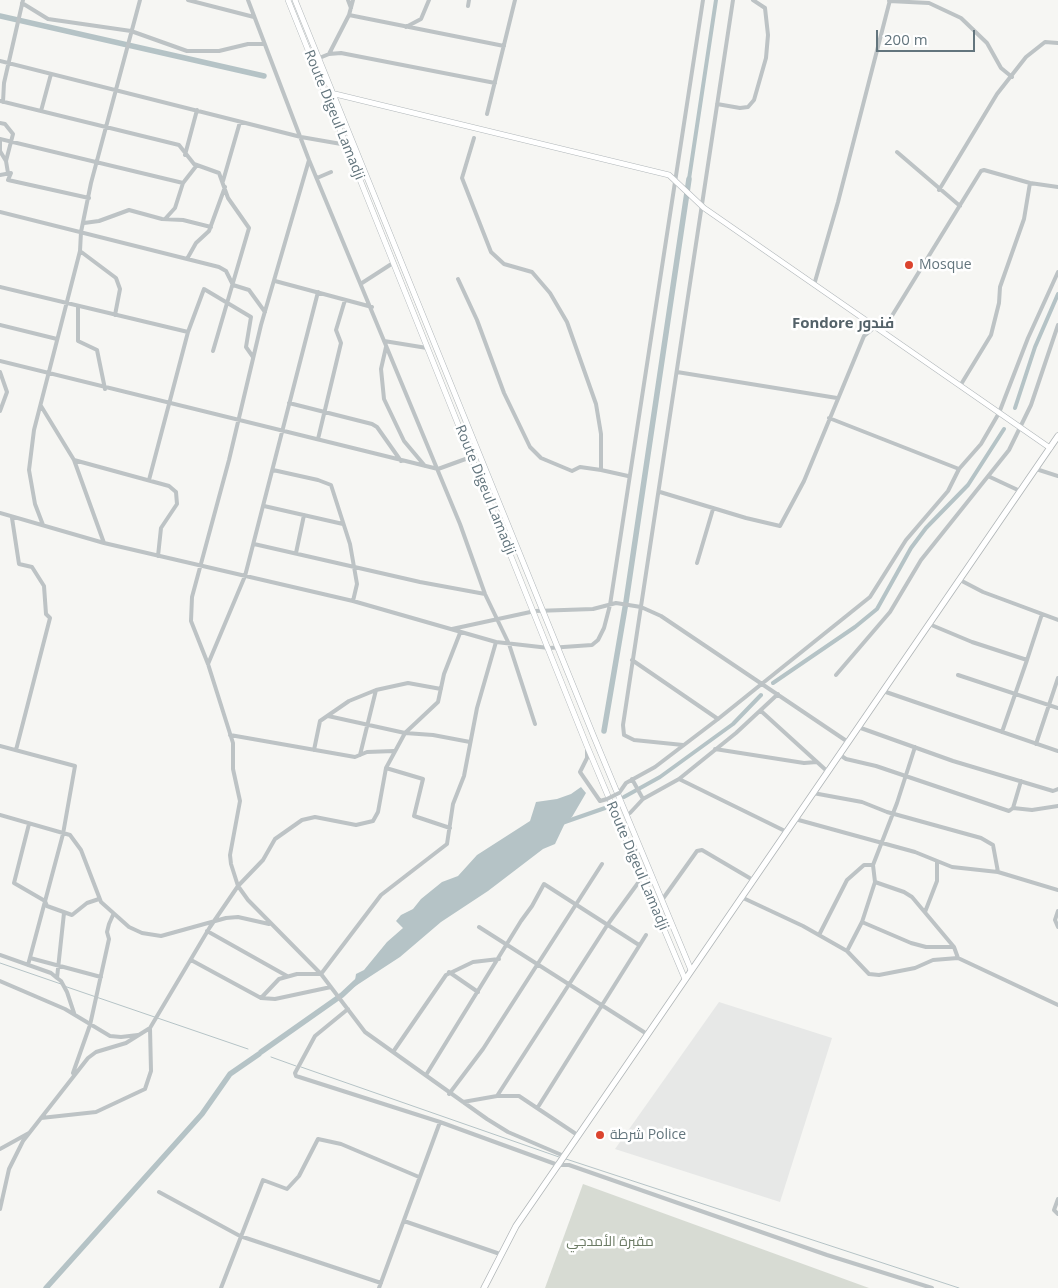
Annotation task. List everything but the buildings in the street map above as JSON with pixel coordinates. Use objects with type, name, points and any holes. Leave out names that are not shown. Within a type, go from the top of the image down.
[{"type":"highway","points":[[484,1288],[516,1226],[1058,436]]},
{"type":"main road","name":"Route Digeul Lamadji","points":[[288,0],[471,457],[535,611],[587,746],[685,980]]},
{"type":"main road","name":"Route Digeul Lamadji","points":[[295,0],[542,610],[692,970]]},
{"type":"main road","points":[[324,92],[669,174],[700,204],[1050,448]]},
{"type":"street","points":[[43,525],[35,504],[29,470],[34,430],[80,251],[81,232],[106,127],[140,0]]},
{"type":"street","points":[[188,0],[254,17]]},
{"type":"street","points":[[248,0],[316,178],[362,283],[386,347],[438,469],[485,594],[509,644],[535,724]]},
{"type":"street","points":[[348,0],[351,8]]},
{"type":"street","points":[[329,54],[349,15],[352,0]]},
{"type":"street","points":[[406,27],[421,19],[429,0]]},
{"type":"street","points":[[468,6],[469,0]]},
{"type":"street","points":[[487,114],[515,0]]},
{"type":"street","points":[[0,514],[104,543],[353,602],[496,642],[549,648],[592,645],[598,640],[604,628],[610,605],[628,476],[703,0]]},
{"type":"street","points":[[683,745],[643,741],[624,735],[623,725],[660,492],[700,204],[733,0]]},
{"type":"street","points":[[717,104],[740,108],[748,107],[754,100],[766,58],[768,35],[765,8],[753,0]]},
{"type":"street","points":[[814,285],[838,202],[890,0],[929,2],[960,18],[987,43],[1000,68],[1012,77]]},
{"type":"street","points":[[214,351],[249,228],[228,198],[223,181],[215,170],[197,165],[185,155],[179,145],[2,102],[4,83],[23,2],[48,19],[131,31],[187,51],[219,51],[248,44],[264,44]]},
{"type":"street","points":[[349,15],[504,46]]},
{"type":"street","points":[[939,190],[997,94],[1026,57],[1045,42],[1058,43]]},
{"type":"street","points":[[312,61],[329,54],[341,53],[495,83]]},
{"type":"street","points":[[0,61],[301,137],[347,145]]},
{"type":"street","points":[[41,111],[51,74]]},
{"type":"street","points":[[185,155],[197,110]]},
{"type":"street","points":[[223,181],[240,122]]},
{"type":"street","points":[[0,123],[5,124],[14,134],[6,161]]},
{"type":"street","points":[[474,138],[462,178],[491,252],[504,264],[536,276],[550,294],[567,322],[596,404],[601,434],[600,470]]},
{"type":"street","points":[[89,198],[8,180],[11,173],[8,173],[6,161],[0,151],[0,139],[184,182]]},
{"type":"street","points":[[897,152],[939,190],[960,206]]},
{"type":"street","points":[[309,160],[265,312],[239,420],[192,597],[191,621],[208,664],[233,742],[235,786],[240,795],[230,855],[238,886],[269,924],[321,974],[365,1032],[426,1075],[449,1094],[508,1132],[564,1156]]},
{"type":"street","points":[[165,219],[175,208],[184,182],[197,165]]},
{"type":"street","points":[[882,332],[983,170],[1030,183],[1058,187]]},
{"type":"street","points":[[316,178],[332,172]]},
{"type":"street","points":[[0,175],[8,173]]},
{"type":"street","points":[[960,386],[991,335],[999,303],[1000,288],[1024,219],[1030,183]]},
{"type":"street","points":[[187,259],[196,244],[211,227],[225,187]]},
{"type":"street","points":[[84,223],[99,222],[129,210],[165,219],[211,227]]},
{"type":"street","points":[[0,212],[222,268],[233,285],[248,290],[265,312]]},
{"type":"street","points":[[80,251],[116,278],[120,288],[115,315]]},
{"type":"street","points":[[362,283],[393,263]]},
{"type":"street","points":[[587,746],[587,758],[580,772],[600,801],[607,799],[619,793],[632,778],[655,767],[866,602],[906,540],[948,491],[959,469],[981,444],[999,413],[1028,338],[1058,272]]},
{"type":"street","points":[[458,279],[477,320],[504,393],[530,448],[541,458],[572,471],[580,467],[628,476]]},
{"type":"street","points":[[275,281],[372,307]]},
{"type":"street","points":[[0,287],[188,332]]},
{"type":"street","points":[[149,480],[188,332],[204,289],[251,317],[246,347],[253,357]]},
{"type":"street","points":[[208,664],[245,576],[318,292]]},
{"type":"street","points":[[318,439],[341,345],[336,330],[345,300]]},
{"type":"street","points":[[78,307],[78,341],[97,350],[105,389]]},
{"type":"street","points":[[836,675],[890,612],[927,553],[990,477],[1009,450],[1020,428],[1058,324]]},
{"type":"street","points":[[0,325],[57,339]]},
{"type":"street","points":[[660,492],[713,509],[780,526],[804,481],[864,336],[875,327]]},
{"type":"street","points":[[384,341],[428,348]]},
{"type":"street","points":[[386,347],[381,369],[384,399],[404,441],[425,466]]},
{"type":"street","points":[[0,361],[105,389],[283,430],[438,469],[471,457]]},
{"type":"street","points":[[0,372],[6,392],[0,411]]},
{"type":"street","points":[[677,372],[837,398]]},
{"type":"street","points":[[289,403],[366,422],[377,428],[401,461]]},
{"type":"street","points":[[41,406],[74,460],[104,543]]},
{"type":"street","points":[[829,418],[959,469]]},
{"type":"street","points":[[74,460],[169,486],[176,492],[178,497],[177,504],[161,528],[158,556]]},
{"type":"street","points":[[273,470],[329,483],[336,495],[354,566],[357,584],[353,602]]},
{"type":"street","points":[[1036,470],[1058,476]]},
{"type":"street","points":[[1052,474],[1058,481]]},
{"type":"street","points":[[990,477],[1020,492]]},
{"type":"street","points":[[264,506],[343,524]]},
{"type":"street","points":[[697,564],[713,509]]},
{"type":"street","points":[[296,553],[304,515]]},
{"type":"street","points":[[12,518],[19,564],[32,567],[44,586],[46,614],[50,618],[16,750]]},
{"type":"street","points":[[254,544],[420,582],[485,594]]},
{"type":"street","points":[[960,580],[983,592],[1058,620]]},
{"type":"street","points":[[449,630],[542,610],[593,610],[621,604],[641,607],[661,616],[762,682],[848,742]]},
{"type":"street","points":[[1002,732],[1028,660],[1042,614]]},
{"type":"street","points":[[929,624],[965,639],[1028,660]]},
{"type":"street","points":[[0,1208],[9,1169],[16,1152],[31,1131],[72,1077],[93,1053],[126,1043],[150,1028],[207,931],[238,886],[263,860],[275,839],[302,820],[315,817],[330,818],[356,825],[373,821],[378,812],[386,768],[405,733],[438,702],[444,674],[460,633]]},
{"type":"street","points":[[261,998],[276,981],[287,976],[321,974],[381,895],[445,847],[449,840],[453,804],[464,776],[470,742],[496,642]]},
{"type":"street","points":[[632,660],[718,719]]},
{"type":"street","points":[[958,675],[1058,708]]},
{"type":"street","points":[[1036,744],[1058,678]]},
{"type":"street","points":[[314,750],[320,722],[349,701],[376,690],[408,683],[441,689]]},
{"type":"street","points":[[360,755],[376,690]]},
{"type":"street","points":[[883,690],[1058,751]]},
{"type":"street","points":[[630,813],[643,799],[679,779],[761,711],[778,694]]},
{"type":"street","points":[[761,711],[828,772]]},
{"type":"street","points":[[328,716],[405,733],[470,742]]},
{"type":"street","points":[[858,727],[953,761],[1058,791]]},
{"type":"street","points":[[230,735],[354,757],[367,752],[394,751]]},
{"type":"street","points":[[0,746],[75,766],[63,834],[28,965]]},
{"type":"street","points":[[847,951],[862,922],[875,882],[873,865],[915,747]]},
{"type":"street","points":[[715,749],[794,762],[817,762]]},
{"type":"street","points":[[840,754],[846,759],[876,766],[1009,811],[1013,808],[1032,810],[1058,806]]},
{"type":"street","points":[[386,768],[423,779],[414,816],[450,828]]},
{"type":"street","points":[[632,778],[643,799]]},
{"type":"street","points":[[679,779],[787,832]]},
{"type":"street","points":[[1013,808],[1021,781]]},
{"type":"street","points":[[813,792],[862,802],[892,813],[990,842],[993,845],[998,872]]},
{"type":"street","points":[[0,815],[63,834],[75,840],[81,850],[99,899],[113,915],[129,927],[153,936],[214,921],[238,918],[269,924]]},
{"type":"street","points":[[795,819],[915,852],[937,862],[963,870],[998,872],[1058,890]]},
{"type":"street","points":[[29,824],[13,881],[45,901],[47,906],[72,915],[87,903],[99,899]]},
{"type":"street","points":[[662,900],[697,851],[702,850],[754,880]]},
{"type":"street","points":[[925,912],[937,881],[937,862]]},
{"type":"street","points":[[449,1094],[483,1049],[602,864]]},
{"type":"street","points":[[819,935],[847,880],[864,865],[873,865]]},
{"type":"street","points":[[875,882],[904,892],[925,912],[954,947],[958,958]]},
{"type":"street","points":[[497,1096],[608,924],[638,883]]},
{"type":"street","points":[[426,1075],[499,960],[544,884],[577,903],[639,945]]},
{"type":"street","points":[[741,898],[819,935],[847,951],[865,971],[874,975],[915,968],[932,960],[958,958],[1058,1006]]},
{"type":"street","points":[[57,978],[59,967],[58,952],[64,912]]},
{"type":"street","points":[[1058,912],[1055,920],[1058,927]]},
{"type":"street","points":[[72,1077],[90,1025],[110,939],[107,932],[113,915]]},
{"type":"street","points":[[862,922],[911,943],[926,947],[954,947]]},
{"type":"street","points":[[479,927],[648,1034]]},
{"type":"street","points":[[207,931],[287,976]]},
{"type":"street","points":[[538,1107],[646,935]]},
{"type":"street","points":[[0,955],[51,973],[63,985],[71,1010],[76,1017]]},
{"type":"street","points":[[30,958],[101,977]]},
{"type":"street","points":[[191,960],[261,998],[275,999],[331,987]]},
{"type":"street","points":[[393,1052],[448,972],[473,962],[499,960]]},
{"type":"street","points":[[448,972],[478,992]]},
{"type":"street","points":[[0,981],[65,1009],[110,1036],[121,1037],[143,1034]]},
{"type":"street","points":[[348,1009],[315,1036],[295,1073],[296,1076],[440,1122],[558,1164],[569,1165],[799,1245],[932,1288]]},
{"type":"street","points":[[41,1118],[96,1112],[145,1089],[151,1071],[150,1028]]},
{"type":"street","points":[[463,1102],[497,1096],[519,1096],[579,1136]]},
{"type":"street","points":[[379,1288],[440,1122]]},
{"type":"street","points":[[0,1149],[31,1131]]},
{"type":"street","points":[[221,1288],[263,1180],[287,1189],[298,1176],[318,1139],[341,1144],[419,1177]]},
{"type":"street","points":[[159,1192],[240,1236],[381,1283]]},
{"type":"street","points":[[1058,1200],[1054,1210],[1058,1214]]},
{"type":"street","points":[[404,1221],[500,1254]]},
{"type":"shaded area","points":[[581,787],[586,793],[572,817],[565,823],[555,844],[543,849],[488,891],[441,922],[400,957],[354,987],[356,974],[364,970],[387,942],[403,928],[396,921],[401,915],[413,909],[421,899],[442,882],[458,876],[477,855],[530,821],[536,802],[557,799],[571,794]]},
{"type":"shaded area","points":[[719,1002],[832,1038],[780,1202],[615,1149]]},
{"type":"green space","name":"مقبرة الأمدجي","points":[[583,1184],[869,1288],[545,1288]]},
{"type":"waterway","points":[[689,179],[716,0]]},
{"type":"waterway","points":[[0,16],[264,76]]},
{"type":"waterway","points":[[604,731],[626,602],[689,179]]},
{"type":"waterway","points":[[1015,408],[1035,347],[1058,294]]},
{"type":"waterway","points":[[773,683],[855,627],[877,609],[911,548],[926,528],[968,485],[1004,429]]},
{"type":"waterway","points":[[624,797],[660,777],[733,724],[761,695]]},
{"type":"waterway","points":[[562,823],[605,808]]},
{"type":"waterway","points":[[0,963],[61,984]]},
{"type":"waterway","points":[[261,1052],[342,995],[357,981]]},
{"type":"waterway","points":[[64,986],[248,1049]]},
{"type":"waterway","points":[[46,1288],[202,1114],[230,1074],[259,1054]]},
{"type":"waterway","points":[[271,1057],[296,1066]]},
{"type":"waterway","points":[[301,1067],[559,1157]]},
{"type":"waterway","points":[[566,1159],[959,1288]]},
{"type":"place","name":"Mosque","points":[[909,265]]},
{"type":"place","name":"شرطة Police","points":[[600,1135]]},
{"type":"district","name":"Fondore فندور","points":[[843,324]]}]
